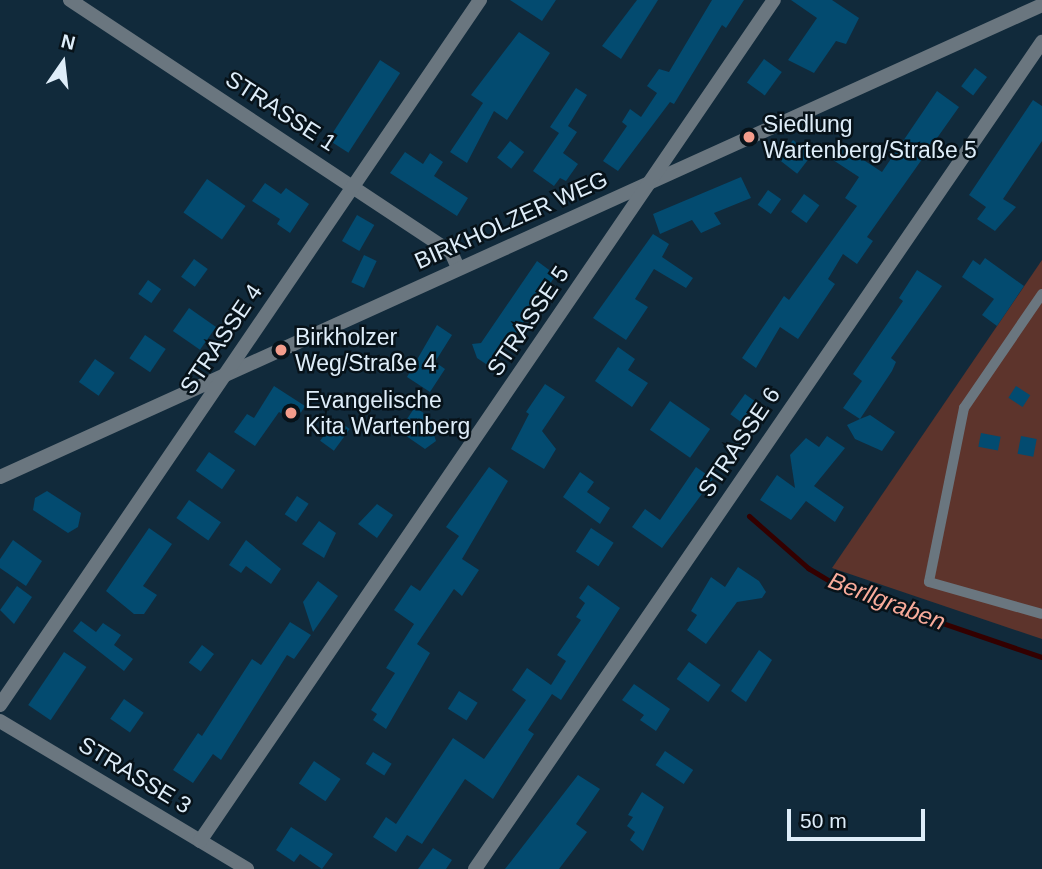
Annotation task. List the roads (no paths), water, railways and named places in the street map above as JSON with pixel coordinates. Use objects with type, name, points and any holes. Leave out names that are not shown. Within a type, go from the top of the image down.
[{"type":"street","name":"STRASSE 1","points":[[70,0],[451,252],[458,268]]},
{"type":"street","name":"STRASSE 4","points":[[0,705],[480,0]]},
{"type":"street","name":"STRASSE 5","points":[[200,841],[774,0]]},
{"type":"street","name":"BIRKHOLZER WEG","points":[[0,477],[1042,5]]},
{"type":"street","name":"STRASSE 6","points":[[475,869],[1042,42]]},
{"type":"street","name":"STRASSE 3","points":[[0,721],[247,869]]},
{"type":"lane","points":[[1042,294],[964,408],[929,582],[1042,614]]},
{"type":"waterway","name":"Berllgraben","points":[[749,516],[808,568],[843,589],[1042,657]]},
{"type":"place","name":"Siedlung Wartenberg/Straße 5","points":[[749,137]]},
{"type":"place","name":"Birkholzer Weg/Straße 4","points":[[281,350]]},
{"type":"place","name":"Evangelische Kita Wartenberg","points":[[291,413]]}]
